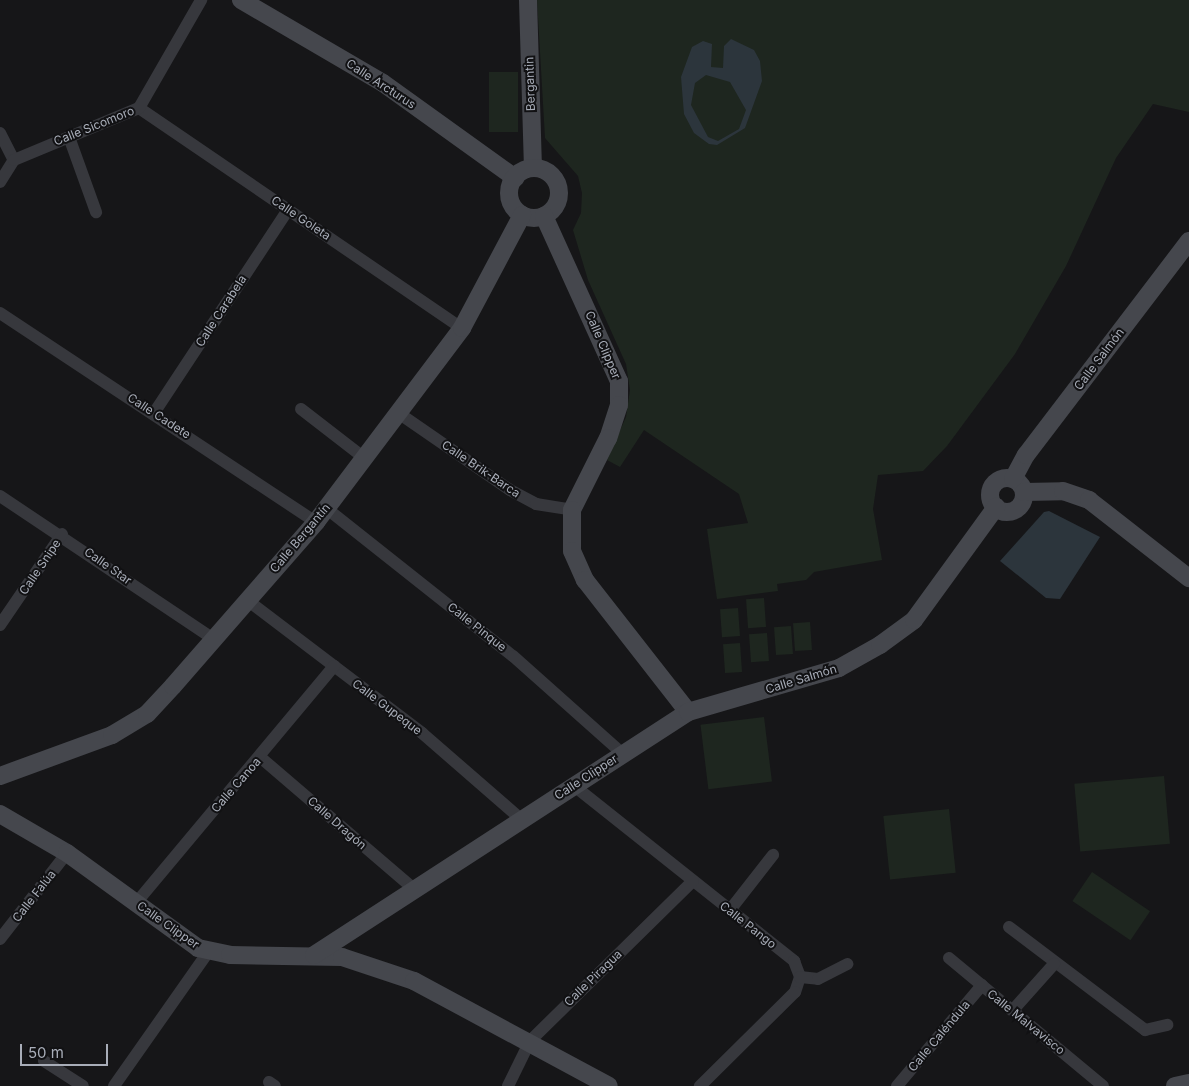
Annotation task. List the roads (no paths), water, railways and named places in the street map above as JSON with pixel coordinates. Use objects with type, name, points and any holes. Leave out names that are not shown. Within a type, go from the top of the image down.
[{"type":"street","name":"Calle Sicomoro","points":[[14,160],[139,108],[201,0]]},
{"type":"street","name":"Calle Arcturus","points":[[241,0],[383,84],[514,178]]},
{"type":"street","name":"Bergantin","points":[[528,0],[533,168]]},
{"type":"street","name":"Calle Goleta","points":[[139,108],[462,328]]},
{"type":"street","points":[[0,133],[14,160],[0,182]]},
{"type":"street","points":[[69,137],[96,212]]},
{"type":"street","points":[[533,168],[548,172],[559,191],[556,206],[544,216],[522,215],[509,194],[514,178],[533,168]]},
{"type":"street","name":"Calle Carabela","points":[[154,412],[288,210]]},
{"type":"street","name":"Calle Bergantín","points":[[0,776],[112,735],[147,714],[321,515],[462,328],[522,215]]},
{"type":"street","name":"Calle Clipper","points":[[0,814],[68,853],[198,948],[230,955],[314,955],[688,712],[585,580],[572,551],[572,510],[608,438],[619,405],[619,381],[544,216]]},
{"type":"street","name":"Calle Salmón","points":[[1018,486],[1026,455],[1189,241]]},
{"type":"street","name":"Calle Cadete","points":[[0,313],[154,412],[321,515]]},
{"type":"street","points":[[301,409],[363,458]]},
{"type":"street","name":"Calle Brik-Barca","points":[[397,412],[510,490],[536,504],[572,510]]},
{"type":"street","points":[[1018,486],[1021,504],[1012,511],[996,507],[990,497],[993,486],[1002,479],[1018,486],[1063,491],[1089,500],[1189,578]]},
{"type":"street","name":"Calle Star","points":[[0,496],[62,534],[214,639]]},
{"type":"street","name":"Calle Salmón","points":[[688,712],[838,668],[880,645],[914,620],[996,507]]},
{"type":"street","name":"Calle Pinque","points":[[321,515],[513,656],[622,754]]},
{"type":"street","name":"Calle Snipe","points":[[0,625],[62,534]]},
{"type":"street","name":"Calle Gupeque","points":[[247,600],[422,732],[521,820]]},
{"type":"street","name":"Calle Canoa","points":[[136,903],[260,757],[334,666]]},
{"type":"street","name":"Calle Dragón","points":[[260,757],[414,889]]},
{"type":"street","name":"Calle Pango","points":[[573,785],[794,961],[800,977]]},
{"type":"street","name":"Calle Falúa","points":[[0,939],[68,853]]},
{"type":"street","points":[[730,910],[773,855]]},
{"type":"street","name":"Calle Piragua","points":[[508,1086],[530,1041],[693,881]]},
{"type":"street","points":[[1009,927],[1054,964],[1145,1030],[1167,1025]]},
{"type":"street","points":[[114,1086],[208,951]]},
{"type":"street","points":[[314,955],[342,957],[414,981],[530,1041],[609,1086]]},
{"type":"street","name":"Calle Malvavisco","points":[[949,958],[1103,1086]]},
{"type":"street","points":[[700,1086],[795,992],[800,977],[818,978],[847,964]]},
{"type":"street","points":[[1013,1010],[1054,964]]},
{"type":"street","name":"Calle Caléndula","points":[[897,1086],[982,986]]},
{"type":"street","points":[[44,1061],[83,1086]]},
{"type":"street","points":[[1175,1086],[1189,1083]]}]
